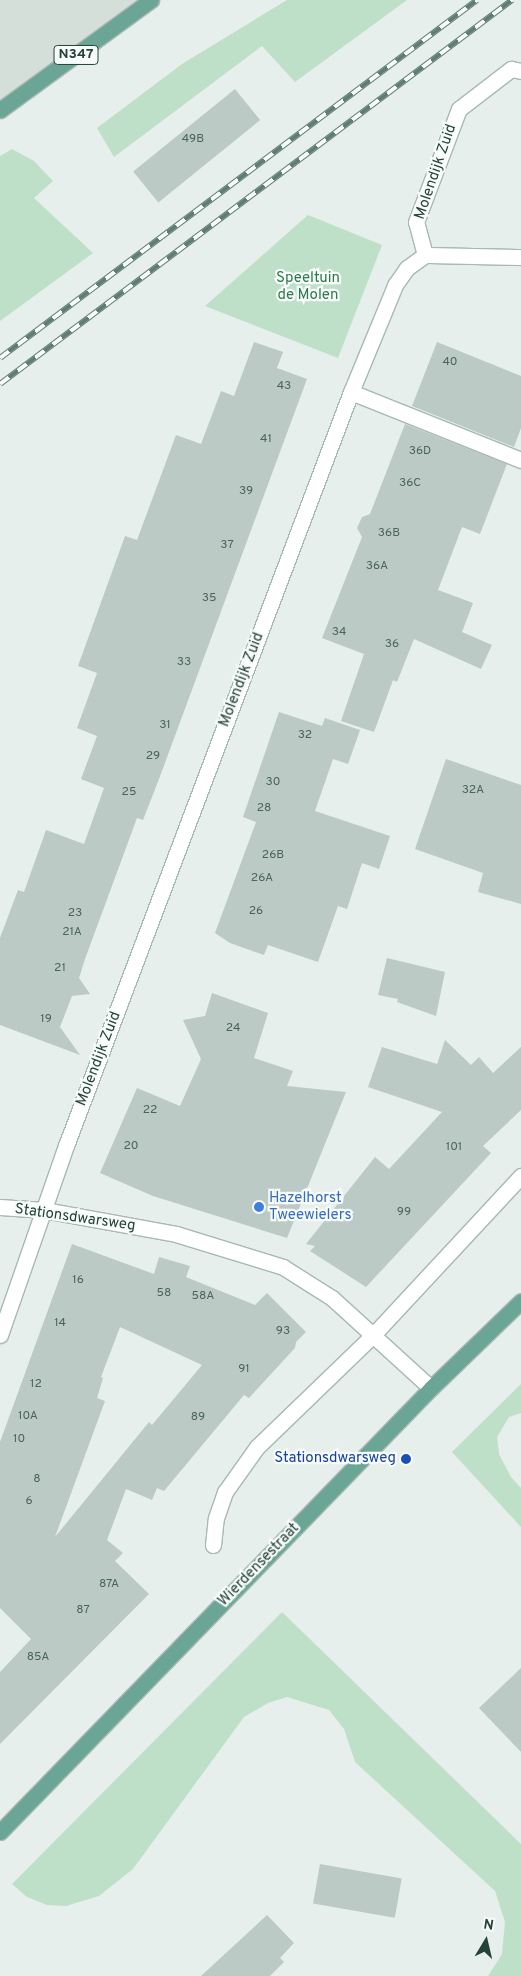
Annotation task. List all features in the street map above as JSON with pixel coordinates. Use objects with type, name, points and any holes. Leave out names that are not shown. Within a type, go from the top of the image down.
[{"type":"main road","name":"N347","points":[[0,110],[151,0]]},
{"type":"main road","name":"Wierdensestraat","points":[[0,1832],[431,1388],[521,1301]]},
{"type":"street","name":"Molendijk Zuid","points":[[0,1335],[44,1210],[351,392],[395,284],[407,268],[425,255],[416,222],[459,109],[511,69],[521,71]]},
{"type":"street","points":[[425,255],[454,253],[521,257]]},
{"type":"street","points":[[351,392],[521,460]]},
{"type":"street","points":[[212,1545],[216,1518],[225,1492],[257,1447],[374,1334],[521,1176]]},
{"type":"street","name":"Stationsdwarsweg","points":[[0,1207],[44,1210],[176,1234],[283,1267],[332,1298],[374,1334],[431,1388]]},
{"type":"shaded area","points":[[0,0],[152,0],[0,113]]},
{"type":"green space","points":[[287,0],[407,0],[295,82],[262,46],[114,157],[97,128],[182,64]]},
{"type":"green space","points":[[12,149],[34,161],[53,181],[34,198],[93,253],[0,321],[0,156]]},
{"type":"green space","name":"Speeltuin de Molen","points":[[308,215],[382,245],[338,358],[205,306]]},
{"type":"green space","points":[[521,1384],[521,1413],[509,1417],[497,1437],[499,1454],[511,1477],[521,1488],[521,1527],[452,1452]]},
{"type":"green space","points":[[282,1612],[521,1844],[521,1976],[488,1976],[502,1954],[505,1922],[495,1891],[355,1762],[344,1729],[329,1710],[287,1697],[268,1703],[244,1717],[133,1869],[99,1896],[66,1906],[47,1905],[27,1897],[12,1884]]},
{"type":"building","points":[[235,89],[260,120],[158,203],[133,171]]},
{"type":"building","points":[[254,342],[283,352],[277,368],[307,379],[159,779],[143,820],[137,818],[85,959],[79,978],[90,994],[72,996],[60,1027],[80,1055],[0,1025],[0,938],[18,890],[24,892],[46,830],[84,844],[104,788],[81,779],[97,736],[77,728],[97,673],[78,666],[125,536],[137,540],[176,435],[201,444],[221,391],[234,396]]},
{"type":"building","points":[[437,342],[521,376],[521,428],[514,447],[412,406]]},
{"type":"building","points":[[405,424],[507,464],[480,534],[462,527],[438,590],[473,603],[462,632],[492,645],[481,669],[414,639],[397,682],[393,680],[374,732],[341,721],[364,654],[322,638],[362,537],[357,528],[362,517],[370,514]]},
{"type":"building","points":[[279,712],[322,726],[325,718],[360,730],[348,764],[333,759],[315,811],[390,836],[379,869],[362,863],[347,909],[338,906],[318,962],[268,945],[264,955],[230,943],[215,933],[256,822],[243,817]]},
{"type":"building","points":[[446,759],[521,785],[521,904],[478,892],[483,873],[415,849]]},
{"type":"building","points":[[387,958],[445,972],[436,1016],[397,1002],[398,999],[378,995]]},
{"type":"building","points":[[212,993],[268,1013],[254,1058],[293,1071],[287,1086],[346,1092],[287,1238],[153,1196],[100,1173],[137,1088],[180,1106],[201,1059],[183,1020],[205,1016]]},
{"type":"building","points":[[445,1040],[471,1065],[479,1057],[493,1073],[521,1047],[521,1110],[483,1146],[491,1153],[366,1287],[310,1251],[315,1246],[306,1244],[375,1157],[389,1169],[442,1112],[368,1087],[382,1047],[437,1064]]},
{"type":"building","points":[[72,1244],[154,1274],[159,1257],[190,1266],[186,1277],[255,1305],[267,1293],[306,1332],[296,1342],[295,1348],[249,1398],[244,1395],[164,1491],[157,1488],[152,1500],[126,1489],[107,1540],[123,1553],[115,1561],[149,1594],[0,1744],[0,1672],[31,1639],[0,1608],[0,1442]],"holes":[[[120,1327],[202,1365],[152,1425],[149,1422],[55,1537],[105,1401],[97,1398],[103,1378],[101,1377]]]},
{"type":"building","points":[[521,1668],[521,1752],[479,1708]]},
{"type":"building","points":[[320,1864],[402,1878],[395,1918],[313,1903]]},
{"type":"building","points":[[267,1915],[294,1943],[280,1958],[284,1962],[270,1976],[201,1976]]},
{"type":"railway","points":[[0,358],[477,0]]},
{"type":"railway","points":[[0,384],[512,0]]},
{"type":"place","name":"Hazelhorst Tweewielers","points":[[259,1207]]},
{"type":"place","name":"Stationsdwarsweg","points":[[406,1459]]}]
